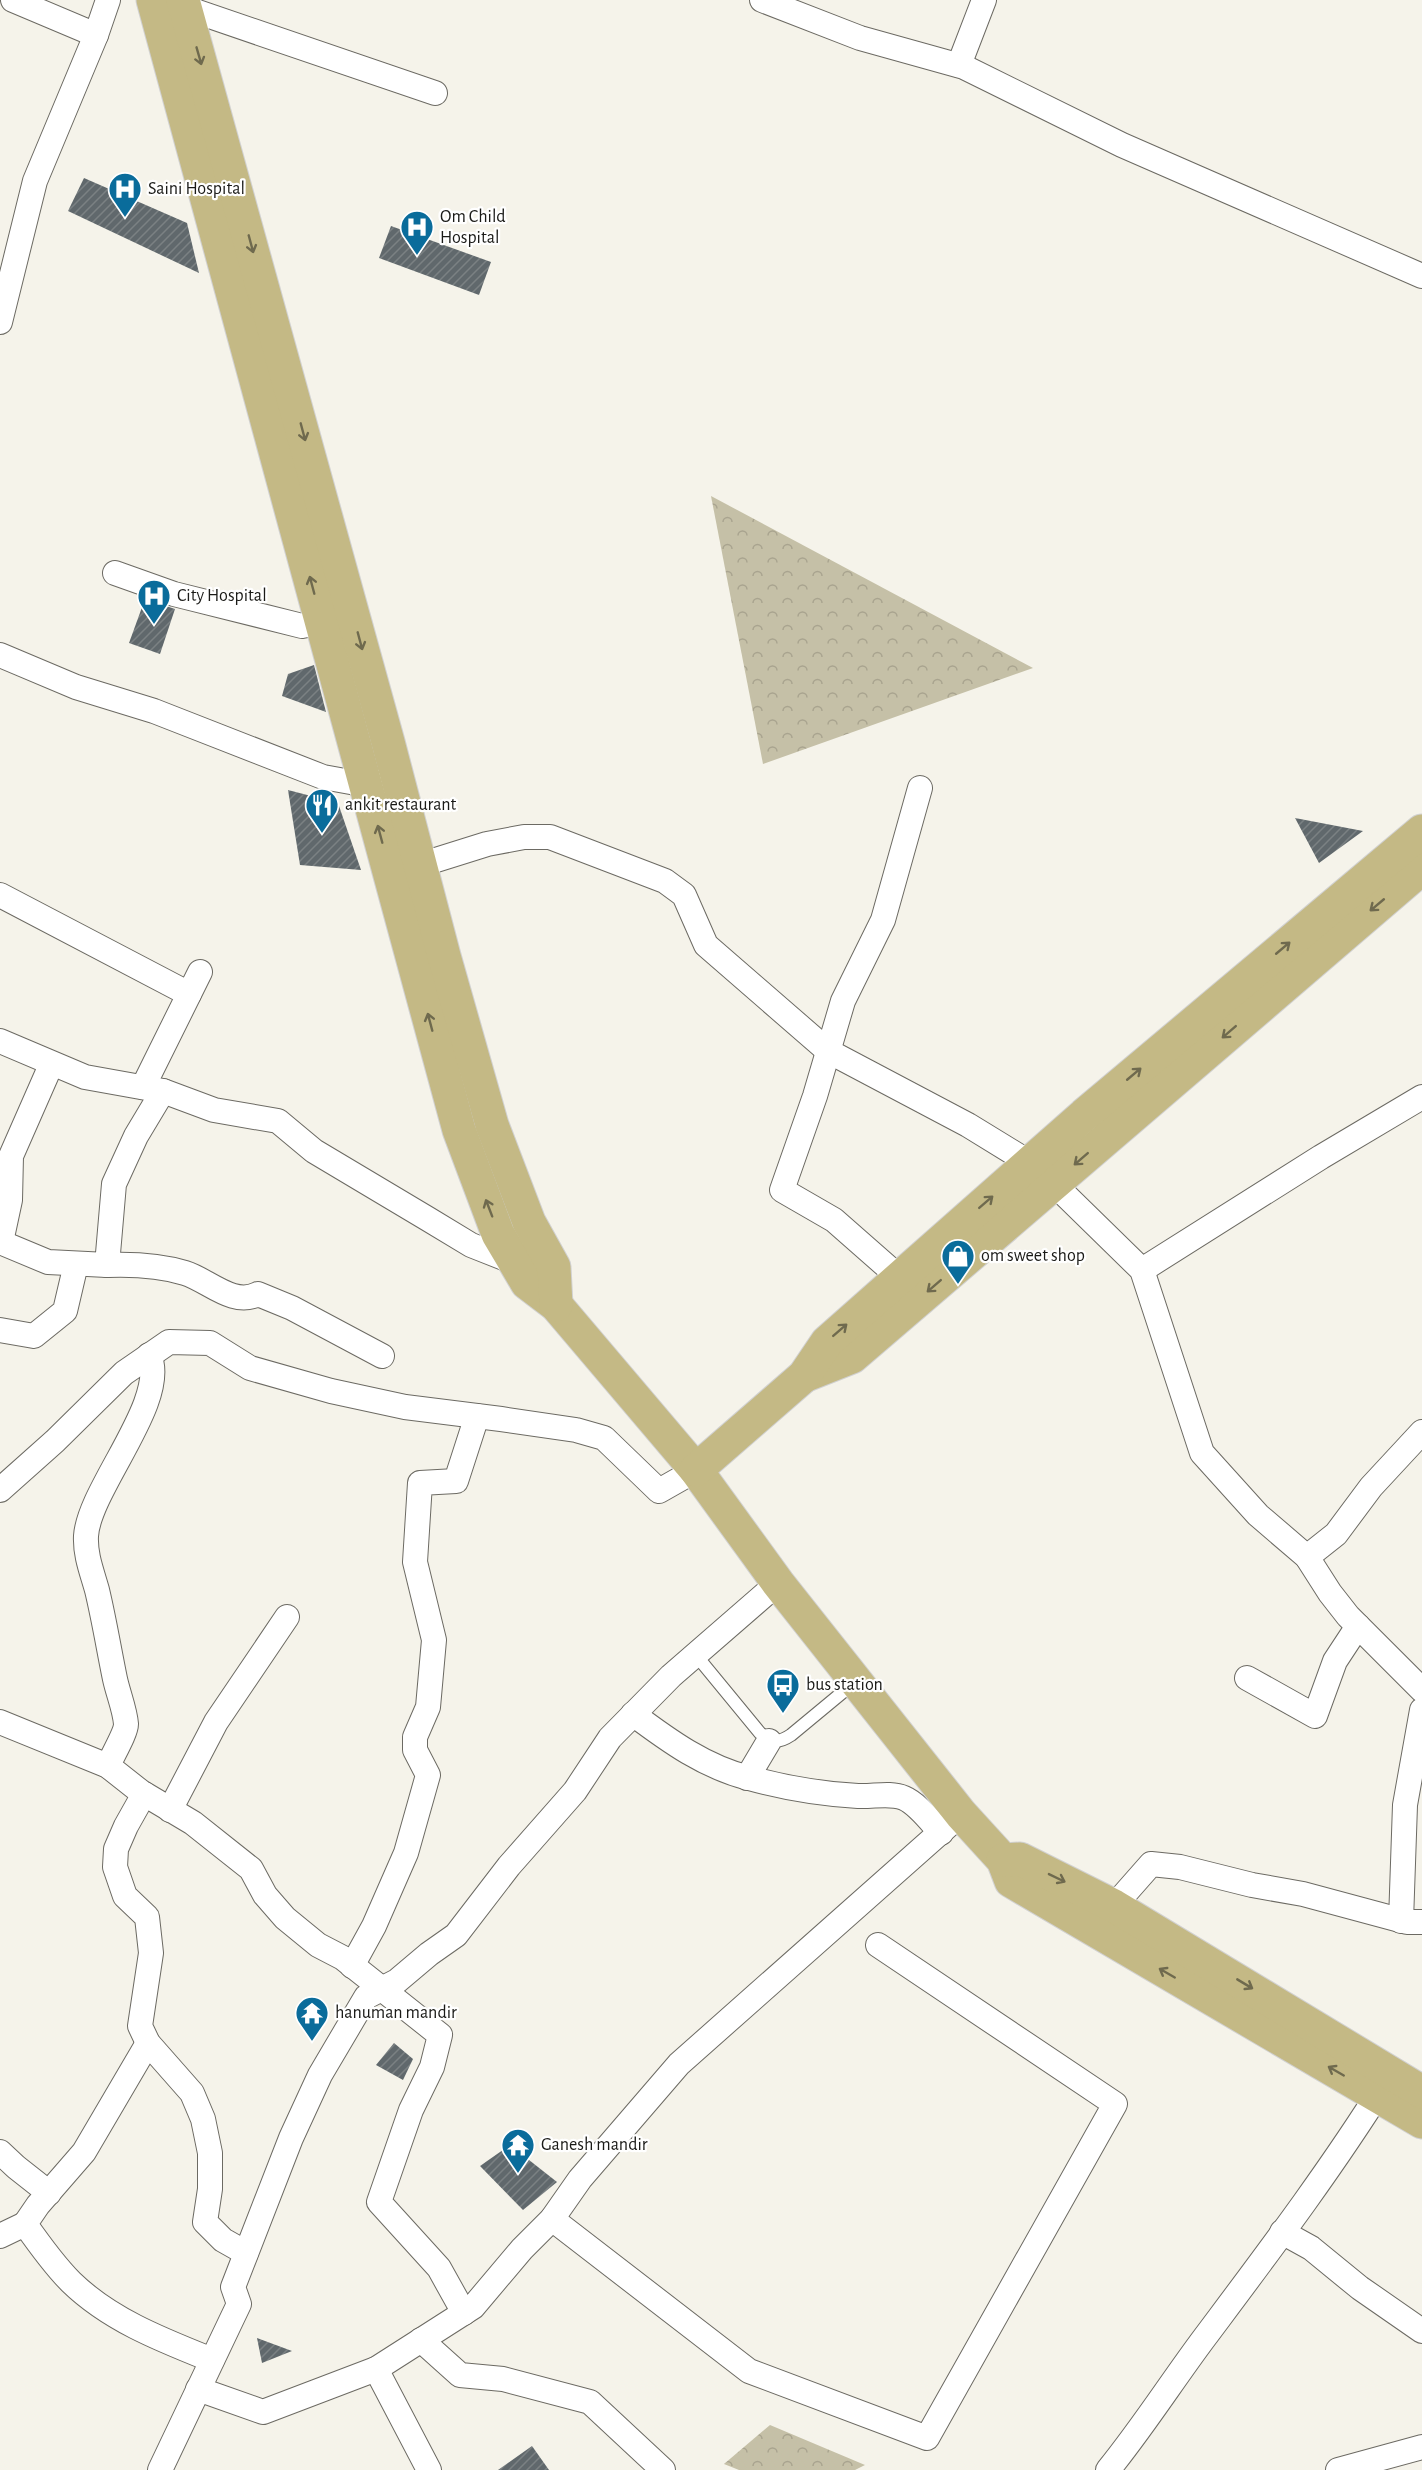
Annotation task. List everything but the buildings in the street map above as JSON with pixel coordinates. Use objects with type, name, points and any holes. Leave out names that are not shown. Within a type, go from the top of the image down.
[{"type":"main road","points":[[153,0],[322,622],[382,782],[420,865],[430,961],[459,1130],[498,1234],[514,1262],[527,1283],[556,1305],[696,1470],[778,1583],[856,1682],[951,1823],[1003,1860],[1011,1881],[1385,2085],[1422,2092]]},
{"type":"main road","points":[[185,4],[382,782],[430,961],[529,1222],[554,1266],[556,1305]]},
{"type":"main road","points":[[804,1376],[852,1357],[1042,1173],[1422,831]]},
{"type":"main road","points":[[696,1470],[804,1376],[827,1342],[900,1278],[1042,1173],[1422,868]]},
{"type":"main road","points":[[1003,1860],[1020,1859],[1114,1906],[1385,2085],[1422,2122]]},
{"type":"street","points":[[13,0],[96,35]]},
{"type":"street","points":[[0,322],[35,181],[96,35],[108,0]]},
{"type":"street","points":[[762,0],[860,38],[959,65],[1122,145],[1422,276]]},
{"type":"street","points":[[959,65],[984,0]]},
{"type":"street","points":[[185,4],[435,93]]},
{"type":"street","points":[[116,573],[174,594],[302,626],[322,622]]},
{"type":"street","points":[[0,655],[76,687],[154,711],[323,777],[382,782]]},
{"type":"street","points":[[900,1278],[834,1220],[782,1190],[843,1001],[883,920],[920,788]]},
{"type":"street","points":[[420,865],[487,844],[524,837],[550,837],[665,881],[684,895],[706,945],[828,1051],[968,1125],[1042,1173],[1142,1270],[1202,1453],[1258,1515],[1307,1557],[1330,1593],[1358,1626],[1422,1690]]},
{"type":"street","points":[[0,895],[189,994]]},
{"type":"street","points":[[106,1265],[114,1184],[136,1136],[189,994],[200,972]]},
{"type":"street","points":[[0,1041],[51,1065],[85,1077],[153,1089],[214,1110],[278,1121],[314,1151],[471,1245],[514,1262]]},
{"type":"street","points":[[51,1065],[11,1156],[10,1200],[1,1242],[48,1262],[144,1264],[186,1273],[238,1298],[248,1299],[258,1294],[292,1308],[382,1356]]},
{"type":"street","points":[[1142,1270],[1321,1157],[1422,1097]]},
{"type":"street","points":[[0,1330],[34,1336],[64,1311],[76,1264]]},
{"type":"street","points":[[0,1490],[55,1441],[124,1373],[169,1342],[210,1343],[250,1368],[331,1391],[405,1407],[576,1430],[604,1438],[659,1491],[696,1470]]},
{"type":"street","points":[[108,1766],[126,1726],[88,1558],[86,1537],[89,1520],[127,1445],[147,1396],[154,1373],[154,1365],[149,1355]]},
{"type":"street","points":[[352,1966],[374,1926],[406,1853],[428,1775],[415,1750],[415,1737],[428,1707],[434,1640],[415,1562],[420,1483],[456,1481],[477,1416]]},
{"type":"street","points":[[1307,1557],[1336,1534],[1371,1487],[1422,1431]]},
{"type":"street","points":[[160,2470],[239,2304],[233,2287],[291,2138],[320,2075],[366,1997],[397,1981],[456,1935],[509,1866],[575,1791],[610,1738],[695,1654],[778,1583]]},
{"type":"street","points":[[170,1810],[216,1722],[287,1617]]},
{"type":"street","points":[[1246,1678],[1315,1716],[1335,1661],[1358,1626]]},
{"type":"street","points":[[1114,1906],[1151,1864],[1180,1867],[1411,1921],[1405,1805],[1422,1710]]},
{"type":"street","points":[[198,2389],[263,2412],[376,2369],[473,2307],[522,2248],[552,2219],[580,2179],[679,2064],[951,1823],[921,1811],[904,1798],[808,1792],[747,1778],[706,1763],[633,1714]]},
{"type":"street","points":[[0,1722],[108,1766],[144,1794],[193,1823],[251,1869],[265,1895],[285,1918],[318,1946],[352,1966],[440,2036],[432,2067],[411,2110],[379,2202],[440,2268],[464,2313]]},
{"type":"street","points":[[747,1778],[769,1741]]},
{"type":"street","points":[[144,1794],[119,1842],[115,1867],[125,1896],[147,1917],[151,1953],[140,2026],[148,2043],[192,2093],[204,2120],[210,2152],[210,2189],[205,2222],[223,2240],[246,2253]]},
{"type":"street","points":[[552,2219],[749,2371],[927,2438],[1115,2104],[878,1945]]},
{"type":"street","points":[[0,2236],[25,2224],[84,2152],[148,2043]]},
{"type":"street","points":[[1108,2470],[1145,2425],[1348,2141],[1385,2085]]},
{"type":"street","points":[[0,2151],[49,2193]]},
{"type":"street","points":[[25,2224],[71,2282],[103,2308],[134,2326],[212,2360]]},
{"type":"street","points":[[1282,2232],[1311,2248],[1360,2288],[1422,2331]]},
{"type":"street","points":[[421,2340],[460,2375],[503,2379],[590,2402],[663,2470]]},
{"type":"street","points":[[376,2369],[429,2470]]},
{"type":"street","points":[[1338,2470],[1408,2451]]},
{"type":"lane","points":[[695,1654],[769,1741],[781,1742],[856,1682]]},
{"type":"green space","points":[[711,496],[1033,668],[763,764]]},
{"type":"green space","points":[[770,2425],[865,2465],[855,2470],[739,2470],[724,2464]]},
{"type":"place","name":"Saini Hospital","points":[[125,218]]},
{"type":"place","name":"Om Child Hospital","points":[[417,256]]},
{"type":"place","name":"City Hospital","points":[[154,625]]},
{"type":"place","name":"ankit restaurant","points":[[322,834]]},
{"type":"place","name":"om sweet shop","points":[[958,1285]]},
{"type":"place","name":"bus station","points":[[783,1714]]},
{"type":"place","name":"hanuman mandir","points":[[312,2042]]},
{"type":"place","name":"Ganesh mandir","points":[[518,2174]]}]
